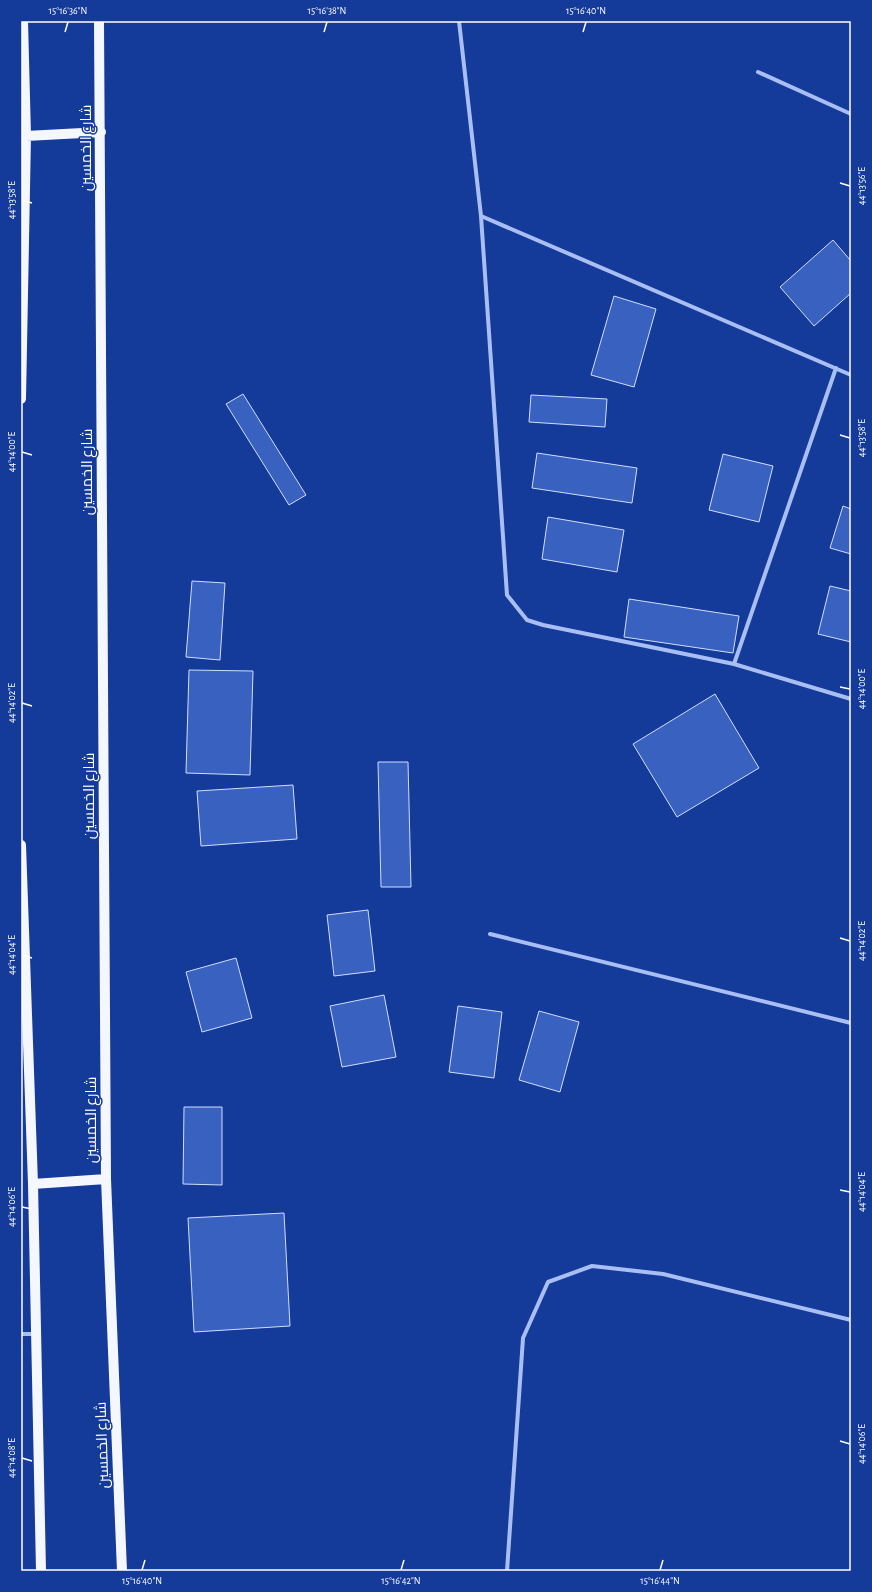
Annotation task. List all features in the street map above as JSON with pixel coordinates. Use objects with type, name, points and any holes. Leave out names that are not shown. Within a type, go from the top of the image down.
[{"type":"main road","points":[[21,399],[26,136],[23,21]]},
{"type":"main road","name":"شارع الخمسين","points":[[99,21],[101,132],[106,1179],[122,1571]]},
{"type":"main road","points":[[26,136],[101,132]]},
{"type":"main road","points":[[21,845],[33,1184],[41,1571]]},
{"type":"main road","points":[[33,1184],[106,1179]]},
{"type":"street","points":[[459,21],[481,216],[507,595],[527,620],[543,626],[734,664],[851,699]]},
{"type":"street","points":[[758,72],[851,114]]},
{"type":"street","points":[[481,216],[851,375]]},
{"type":"street","points":[[734,664],[836,368]]},
{"type":"street","points":[[490,934],[851,1023]]},
{"type":"street","points":[[507,1571],[523,1338],[548,1282],[592,1266],[663,1274],[851,1320]]},
{"type":"street","points":[[21,1334],[36,1334]]},
{"type":"building","points":[[833,240],[851,261],[851,293],[814,326],[780,287]]},
{"type":"building","points":[[614,296],[656,309],[634,387],[591,375]]},
{"type":"building","points":[[243,394],[306,495],[289,505],[226,404]]},
{"type":"building","points":[[531,395],[607,399],[605,427],[529,422]]},
{"type":"building","points":[[537,453],[637,468],[632,503],[532,488]]},
{"type":"building","points":[[723,454],[773,466],[759,522],[709,510]]},
{"type":"building","points":[[843,506],[851,509],[851,554],[830,548]]},
{"type":"building","points":[[548,517],[624,530],[617,572],[542,559]]},
{"type":"building","points":[[192,581],[225,583],[220,660],[186,657]]},
{"type":"building","points":[[830,586],[851,591],[851,642],[818,634]]},
{"type":"building","points":[[629,599],[739,616],[733,653],[624,637]]},
{"type":"building","points":[[189,670],[253,671],[250,775],[186,773]]},
{"type":"building","points":[[715,694],[759,768],[677,817],[633,744]]},
{"type":"building","points":[[378,762],[408,762],[411,887],[381,887]]},
{"type":"building","points":[[293,785],[297,839],[201,846],[197,791]]},
{"type":"building","points":[[368,910],[375,971],[334,976],[327,915]]},
{"type":"building","points":[[236,958],[252,1018],[202,1032],[186,972]]},
{"type":"building","points":[[384,995],[396,1057],[342,1067],[330,1006]]},
{"type":"building","points":[[458,1006],[502,1012],[494,1078],[449,1072]]},
{"type":"building","points":[[539,1011],[579,1022],[560,1092],[519,1080]]},
{"type":"building","points":[[184,1107],[222,1107],[222,1185],[183,1184]]},
{"type":"building","points":[[284,1213],[290,1326],[194,1332],[188,1218]]}]
